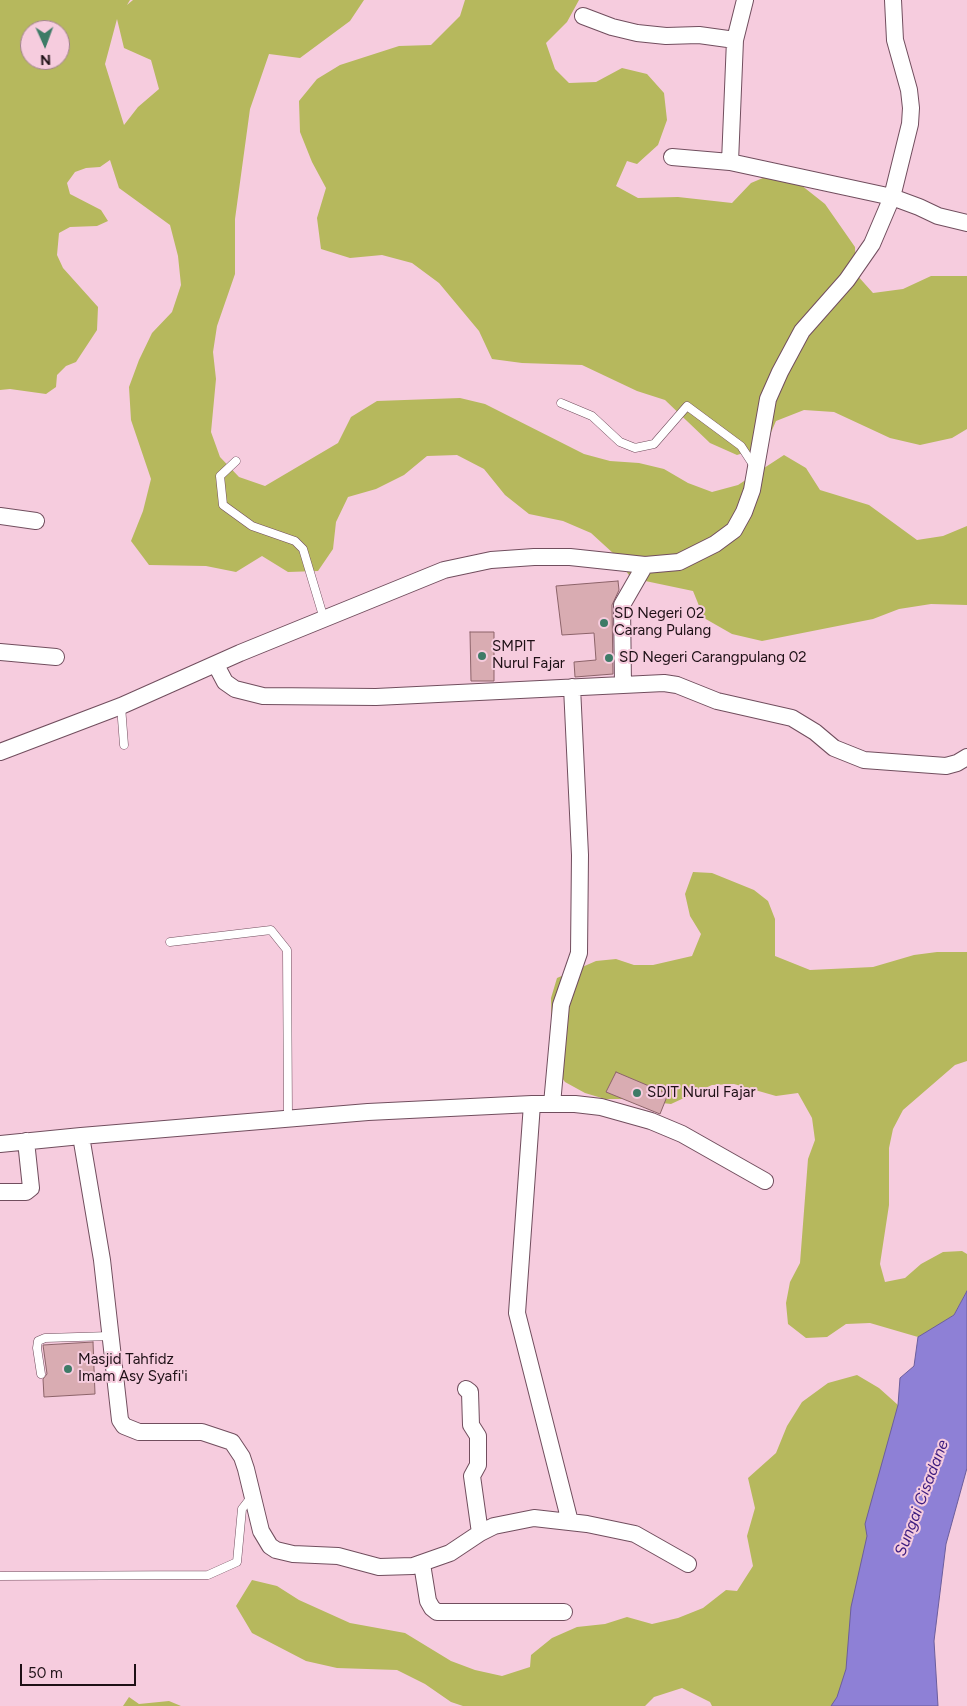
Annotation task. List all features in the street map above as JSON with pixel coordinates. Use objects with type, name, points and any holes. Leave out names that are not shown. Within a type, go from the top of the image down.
[{"type":"street","points":[[730,162],[736,40],[745,0]]},
{"type":"street","points":[[0,752],[121,706],[444,570],[491,560],[570,557],[645,565],[679,562],[715,544],[734,530],[744,512],[752,490],[768,400],[780,372],[802,331],[847,280],[872,244],[892,197],[910,124],[911,108],[909,90],[895,40],[893,0]]},
{"type":"street","points":[[583,16],[612,28],[637,33],[666,36],[699,35],[736,40]]},
{"type":"street","points":[[672,157],[730,162],[892,197],[938,216],[967,223]]},
{"type":"street","points":[[0,516],[36,521]]},
{"type":"street","points":[[623,685],[622,605],[645,565]]},
{"type":"street","points":[[0,652],[56,656]]},
{"type":"street","points":[[216,665],[225,682],[235,689],[263,696],[385,696],[623,685],[677,685],[717,701],[775,713],[803,723],[834,748],[864,760],[946,766],[957,763],[967,757]]},
{"type":"street","points":[[552,1104],[561,1005],[579,953],[580,855],[572,687]]},
{"type":"street","points":[[532,1104],[517,1313],[570,1522]]},
{"type":"street","points":[[0,1144],[288,1118],[552,1104],[601,1107],[652,1120],[682,1134],[765,1181]]},
{"type":"street","points":[[81,1136],[102,1260],[118,1412],[124,1426],[139,1432],[202,1432],[232,1442],[242,1457],[260,1532],[270,1546],[276,1550],[293,1554],[338,1556],[379,1567],[422,1564],[450,1553],[480,1532],[514,1521],[534,1518],[570,1522],[635,1534],[688,1564]]},
{"type":"street","points":[[0,1192],[26,1192],[32,1188],[26,1141]]},
{"type":"street","points":[[466,1389],[470,1392],[471,1426],[478,1436],[478,1465],[472,1476],[480,1532]]},
{"type":"street","points":[[422,1564],[428,1601],[437,1612],[564,1612]]},
{"type":"lane","points":[[561,403],[592,416],[620,442],[635,448],[654,444],[687,406],[742,446],[755,467]]},
{"type":"lane","points":[[236,461],[220,476],[223,505],[252,526],[295,541],[303,549],[324,619]]},
{"type":"lane","points":[[121,706],[124,745]]},
{"type":"lane","points":[[170,942],[272,930],[287,950],[288,1118]]},
{"type":"lane","points":[[41,1374],[37,1348],[38,1341],[45,1338],[110,1336]]},
{"type":"lane","points":[[0,1576],[208,1575],[237,1562],[242,1509],[252,1496]]},
{"type":"shaded area","points":[[0,0],[130,0],[127,5],[133,0],[364,0],[350,21],[300,58],[269,54],[250,109],[235,219],[235,274],[217,326],[213,352],[216,379],[211,432],[220,457],[239,477],[265,486],[338,443],[351,417],[377,401],[460,398],[485,404],[584,454],[610,461],[639,463],[664,469],[688,483],[712,492],[738,485],[784,455],[806,468],[820,490],[869,505],[917,540],[943,536],[967,526],[967,605],[931,604],[899,609],[873,619],[762,641],[732,634],[704,618],[693,591],[631,578],[614,554],[591,533],[563,521],[529,514],[505,495],[484,469],[457,455],[427,456],[404,475],[376,489],[348,497],[336,522],[333,549],[318,571],[288,572],[262,556],[236,572],[206,566],[149,565],[131,541],[143,511],[151,479],[131,420],[129,387],[152,333],[172,312],[181,285],[178,256],[170,225],[119,188],[110,160],[100,167],[86,168],[75,172],[67,183],[70,194],[101,210],[108,221],[97,226],[70,227],[59,233],[57,255],[63,268],[98,307],[97,330],[76,362],[66,366],[57,375],[56,387],[46,394],[10,389],[0,390]],"holes":[[[117,19],[124,48],[151,60],[159,89],[138,107],[124,125],[105,64]]]},
{"type":"shaded area","points":[[465,0],[579,0],[567,22],[546,43],[555,69],[569,83],[596,82],[622,68],[647,74],[664,93],[667,120],[658,145],[637,164],[627,161],[616,186],[638,198],[678,197],[732,203],[751,183],[777,172],[801,185],[825,204],[855,247],[856,274],[873,293],[903,289],[931,276],[967,276],[967,429],[952,438],[920,445],[890,438],[834,412],[804,410],[776,421],[765,446],[737,455],[710,443],[665,400],[637,391],[582,365],[522,363],[492,359],[479,331],[439,283],[412,263],[382,255],[350,258],[321,249],[317,218],[326,188],[312,162],[300,132],[299,101],[317,79],[340,65],[399,46],[431,45],[460,16]]},
{"type":"shaded area","points":[[693,872],[712,873],[754,890],[768,901],[775,919],[775,956],[810,970],[873,967],[914,955],[937,952],[967,952],[967,1061],[955,1065],[903,1110],[893,1129],[889,1148],[889,1205],[880,1264],[885,1282],[905,1278],[921,1264],[943,1252],[962,1251],[967,1254],[967,1291],[954,1315],[936,1328],[918,1337],[870,1323],[846,1324],[827,1337],[806,1338],[788,1324],[786,1303],[790,1282],[800,1263],[808,1159],[815,1140],[812,1118],[798,1093],[776,1096],[734,1084],[712,1085],[671,1104],[626,1099],[605,1099],[585,1093],[565,1082],[552,1064],[551,998],[557,978],[596,961],[616,959],[634,965],[653,965],[692,956],[701,934],[690,916],[685,894]]},
{"type":"shaded area","points":[[857,1375],[879,1388],[898,1405],[851,1706],[712,1706],[710,1702],[682,1688],[654,1697],[645,1706],[463,1706],[451,1702],[425,1684],[397,1670],[337,1668],[306,1661],[252,1633],[236,1606],[252,1580],[277,1586],[299,1600],[350,1623],[405,1633],[451,1661],[475,1670],[502,1676],[530,1667],[531,1655],[552,1638],[577,1627],[605,1624],[627,1617],[652,1624],[678,1618],[703,1608],[726,1590],[737,1591],[753,1566],[747,1536],[755,1508],[748,1478],[776,1453],[787,1426],[802,1402],[828,1383]]},
{"type":"shaded area","points":[[129,1697],[139,1704],[169,1701],[181,1706],[123,1706]]},
{"type":"water","name":"Sungai Cisadane","points":[[967,1291],[967,1468],[946,1544],[934,1641],[938,1706],[831,1706],[837,1697],[846,1669],[851,1607],[867,1536],[865,1524],[898,1405],[900,1378],[914,1366],[918,1337],[954,1315]]},
{"type":"building","name":"SD Negeri 02 Carang Pulang","points":[[618,581],[619,590],[612,605],[613,674],[575,677],[574,662],[596,660],[594,633],[562,635],[556,586]]},
{"type":"building","name":"SMPIT Nurul Fajar","points":[[470,632],[494,632],[494,681],[471,681]]},
{"type":"building","name":"SDIT Nurul Fajar","points":[[616,1072],[668,1094],[660,1114],[606,1092]]},
{"type":"building","name":"Masjid Tahfidz Imam Asy Syafi'i","points":[[93,1342],[95,1394],[44,1397],[43,1379],[47,1374],[43,1345]]},
{"type":"place","name":"SD Negeri 02 Carang Pulang","points":[[604,623]]},
{"type":"place","name":"SMPIT Nurul Fajar","points":[[482,656]]},
{"type":"place","name":"SD Negeri Carangpulang 02","points":[[609,658]]},
{"type":"place","name":"SDIT Nurul Fajar","points":[[637,1093]]},
{"type":"place","name":"Masjid Tahfidz Imam Asy Syafi'i","points":[[68,1369]]}]
